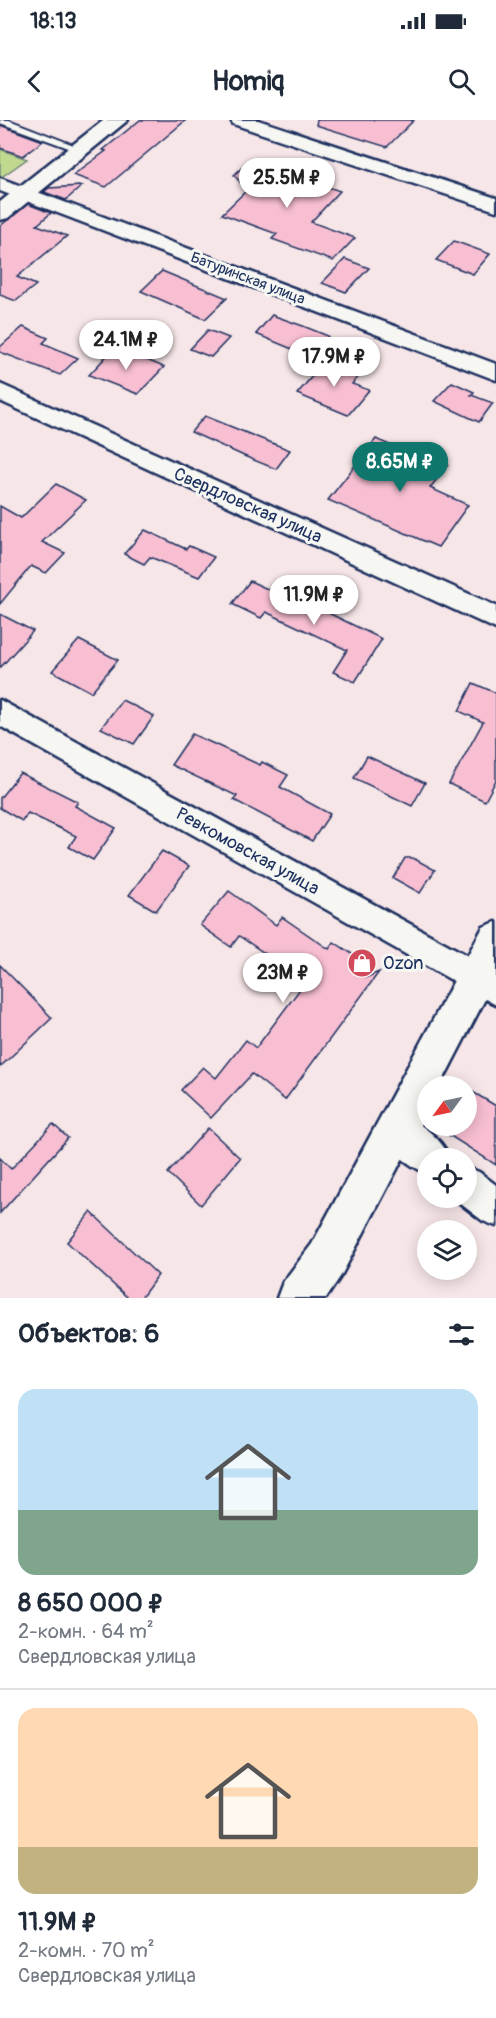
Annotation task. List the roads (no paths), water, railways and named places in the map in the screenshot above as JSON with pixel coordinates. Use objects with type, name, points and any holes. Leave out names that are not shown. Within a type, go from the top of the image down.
[{"type":"main road","points":[[0,213],[116,120]]},
{"type":"main road","points":[[299,1298],[327,1259],[397,1130],[486,983],[496,940]]},
{"type":"street","points":[[240,120],[496,205]]},
{"type":"street","name":"Батуринская улица","points":[[0,183],[496,372]]},
{"type":"street","name":"Свердловская улица","points":[[0,392],[496,618]]},
{"type":"street","name":"Ревкомовская улица","points":[[0,712],[486,983]]},
{"type":"street","points":[[397,1130],[420,1148]]},
{"type":"street","points":[[477,1193],[496,1208]]},
{"type":"lane","points":[[1,120],[80,149]]},
{"type":"place","name":"Ozon","points":[[362,963]]}]
